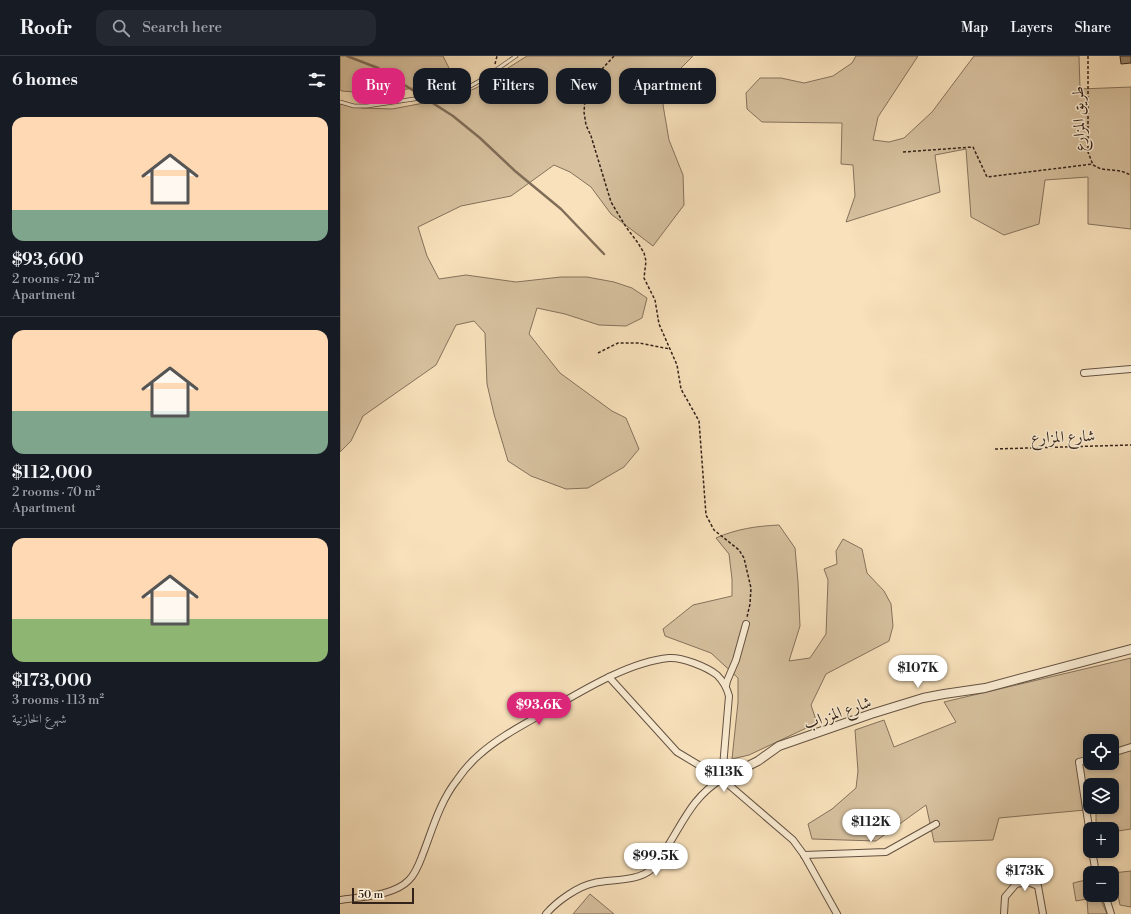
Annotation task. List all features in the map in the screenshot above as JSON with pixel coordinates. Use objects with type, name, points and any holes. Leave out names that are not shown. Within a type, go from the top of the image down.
[{"type":"street","points":[[1084,373],[1131,369]]},
{"type":"street","points":[[726,686],[736,660],[746,624]]},
{"type":"street","name":"شارع المزراب","points":[[722,779],[758,761],[779,746],[871,714],[922,698],[985,688],[1131,649]]},
{"type":"street","points":[[340,900],[395,890],[408,881],[415,873],[436,819],[457,780],[479,755],[506,734],[586,688],[650,662],[670,658],[680,658],[692,662],[716,675],[726,686],[729,696],[722,779]]},
{"type":"street","points":[[609,678],[676,752],[722,779],[793,840],[804,855],[837,914]]},
{"type":"street","points":[[1119,751],[1131,747]]},
{"type":"street","points":[[1083,761],[1079,762],[1088,822]]},
{"type":"street","points":[[546,914],[565,897],[592,883],[639,877],[652,869],[695,801],[710,786],[722,779]]},
{"type":"street","points":[[804,855],[886,852],[936,824]]},
{"type":"street","points":[[1004,914],[1005,896],[1016,884],[1028,882],[1038,886],[1043,914]]},
{"type":"street","points":[[1107,902],[1111,914]]},
{"type":"lane","points":[[340,102],[354,106],[367,106],[448,94],[472,85],[516,56]]},
{"type":"path","points":[[614,56],[603,68],[589,88],[585,100],[584,112],[586,124],[611,202],[626,228],[644,253],[646,261],[644,278],[655,300],[659,324],[677,365],[681,389],[699,421],[706,515],[714,530],[739,550],[744,558],[751,588],[750,604],[746,624]]},
{"type":"path","name":"طريق المزارع","points":[[1088,56],[1088,152],[1093,164],[1101,169],[1121,171],[1131,175]]},
{"type":"path","points":[[903,152],[973,147],[987,176],[1093,164]]},
{"type":"path","points":[[598,353],[618,343],[639,343],[670,349]]},
{"type":"path","name":"شارع المزارع","points":[[995,450],[1131,445]]},
{"type":"shaded area","points":[[340,56],[443,56],[449,68],[413,68],[413,88],[405,89],[405,68],[352,68],[352,92],[340,90]]},
{"type":"shaded area","points":[[527,56],[693,56],[681,68],[619,68],[619,104],[663,104],[669,140],[683,175],[684,205],[653,246],[611,214],[591,187],[570,172],[554,165],[511,196],[461,206],[418,227],[427,256],[439,279],[466,275],[516,282],[561,277],[587,277],[614,282],[632,288],[647,298],[642,318],[626,326],[599,325],[565,314],[537,308],[529,334],[560,373],[612,411],[626,418],[639,449],[624,467],[588,488],[566,489],[531,476],[508,461],[487,384],[485,333],[474,321],[456,325],[436,365],[363,416],[351,441],[340,452],[340,104],[363,108],[392,109],[419,104],[471,104],[471,90],[479,86],[479,104],[548,104],[548,68],[508,68]]},
{"type":"shaded area","points":[[856,56],[918,56],[878,117],[873,140],[889,142],[904,138],[932,112],[974,56],[1079,56],[1080,89],[1131,87],[1131,229],[1088,224],[1088,177],[1045,180],[1039,224],[1004,235],[971,217],[966,149],[935,155],[940,192],[846,222],[855,196],[853,165],[841,164],[842,123],[762,122],[747,109],[746,93],[760,78],[781,78],[804,83],[833,76],[852,63]]},
{"type":"shaded area","points":[[779,525],[795,548],[798,582],[800,626],[789,661],[810,658],[826,634],[828,580],[824,569],[837,564],[836,551],[843,539],[862,549],[867,573],[884,591],[891,604],[893,626],[889,641],[826,674],[811,705],[817,723],[749,755],[732,759],[738,702],[738,678],[711,653],[665,636],[663,629],[693,605],[732,596],[732,579],[729,554],[716,538],[747,528]]},
{"type":"shaded area","points":[[1131,658],[1131,829],[1119,831],[1119,822],[1096,822],[1096,814],[1119,814],[1119,778],[1083,778],[1083,810],[999,818],[993,840],[934,842],[926,805],[876,841],[812,839],[808,824],[832,809],[856,788],[858,771],[855,730],[884,720],[894,747],[956,722],[944,702]]},
{"type":"shaded area","points":[[1131,871],[1131,907],[1120,905],[1119,872]]},
{"type":"shaded area","points":[[1083,881],[1083,900],[1076,901],[1073,883]]},
{"type":"shaded area","points":[[590,894],[614,914],[573,914]]},
{"type":"shaded area","points":[[1087,902],[1102,902],[1107,914],[1088,914]]},
{"type":"building","points":[[1120,56],[1131,56],[1131,63],[1121,64]]},
{"type":"waterway","points":[[347,56],[378,68],[453,116],[480,138],[515,171],[561,209],[604,254]]}]
